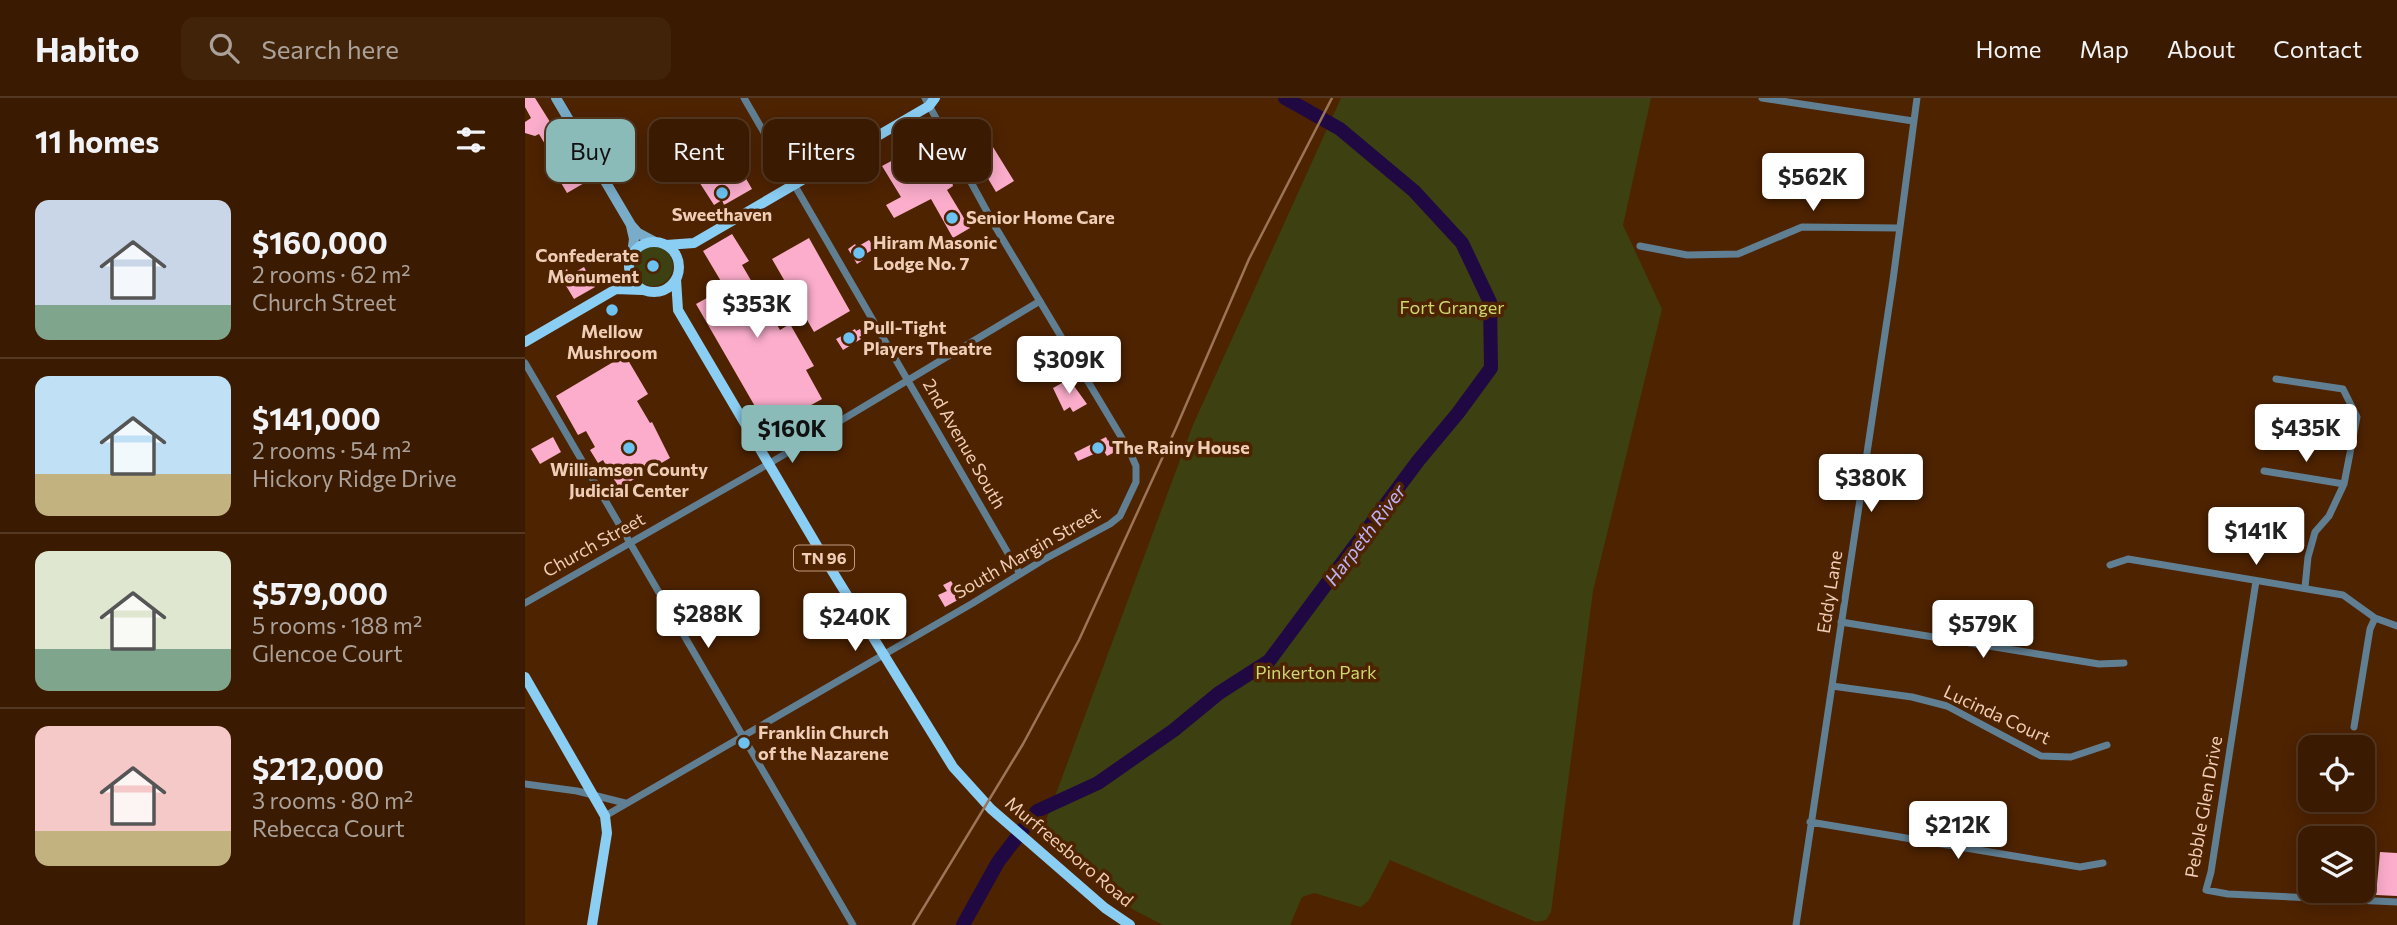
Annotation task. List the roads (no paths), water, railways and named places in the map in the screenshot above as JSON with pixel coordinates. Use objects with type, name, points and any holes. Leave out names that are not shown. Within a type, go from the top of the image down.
[{"type":"main road","points":[[556,98],[631,225],[638,233],[676,254],[679,265]]},
{"type":"main road","points":[[616,289],[666,290],[676,279],[679,265],[694,243],[795,185],[930,101]]},
{"type":"main road","points":[[525,342],[616,289],[632,254],[634,239],[631,225]]},
{"type":"main road","points":[[632,254],[642,245],[694,243]]},
{"type":"main road","points":[[628,267],[633,282],[678,310]]},
{"type":"main road","name":"TN 96","points":[[676,279],[678,310],[882,654]]},
{"type":"main road","name":"Murfreesboro Road","points":[[882,654],[953,767],[989,807],[1105,908],[1130,925]]},
{"type":"main road","points":[[525,677],[605,816],[607,833],[591,925]]},
{"type":"street","name":"2nd Avenue South","points":[[744,98],[1020,574]]},
{"type":"street","points":[[1762,98],[1913,121]]},
{"type":"street","name":"Eddy Lane","points":[[1795,925],[1917,98]]},
{"type":"street","points":[[930,101],[1040,301]]},
{"type":"street","points":[[1640,246],[1686,255],[1738,254],[1802,227],[1899,228]]},
{"type":"street","name":"Church Street","points":[[525,603],[770,463],[1040,301]]},
{"type":"street","name":"South Margin Street","points":[[605,816],[1121,516],[1136,482],[1136,466],[1040,301]]},
{"type":"street","points":[[525,363],[853,925]]},
{"type":"street","points":[[2276,379],[2343,389],[2357,417],[2344,484],[2329,516],[2315,532],[2308,557],[2305,587]]},
{"type":"street","points":[[2264,471],[2344,484]]},
{"type":"street","points":[[2111,565],[2128,559],[2343,595],[2375,618],[2397,626]]},
{"type":"street","name":"Pebble Glen Drive","points":[[2256,581],[2206,890],[2298,894]]},
{"type":"street","points":[[2354,727],[2370,629],[2375,618]]},
{"type":"street","points":[[1841,622],[2099,664],[2124,663]]},
{"type":"street","name":"Lucinda Court","points":[[1832,686],[1912,697],[1947,706],[2041,756],[2071,757],[2108,745]]},
{"type":"street","points":[[525,784],[577,791],[626,803]]},
{"type":"street","points":[[1810,822],[2080,867],[2103,863]]},
{"type":"street","name":"Pebble Glen Drive","points":[[2375,900],[2397,902]]},
{"type":"waterway","name":"Harpeth River","points":[[963,925],[998,862],[1037,811],[1098,783],[1174,730],[1219,693],[1269,661],[1491,368],[1490,302],[1462,243],[1414,191],[1340,129],[1285,98]]},
{"type":"railway","points":[[913,925],[1023,744],[1079,640],[1176,428],[1249,259],[1332,98]]},
{"type":"place","name":"Sweethaven","points":[[722,193]]},
{"type":"place","name":"Senior Home Care","points":[[952,218]]},
{"type":"place","name":"Hiram Masonic Lodge No. 7","points":[[859,253]]},
{"type":"place","name":"Confederate Monument","points":[[653,266]]},
{"type":"place","name":"Mellow Mushroom","points":[[612,310]]},
{"type":"place","name":"Pull-Tight Players Theatre","points":[[849,338]]},
{"type":"place","name":"Williamson County Judicial Center","points":[[629,448]]},
{"type":"place","name":"The Rainy House","points":[[1098,448]]},
{"type":"place","name":"Franklin Church of the Nazarene","points":[[744,743]]},
{"type":"park label","name":"Fort Granger","points":[[1452,308]]},
{"type":"park label","name":"Pinkerton Park","points":[[1316,673]]}]
